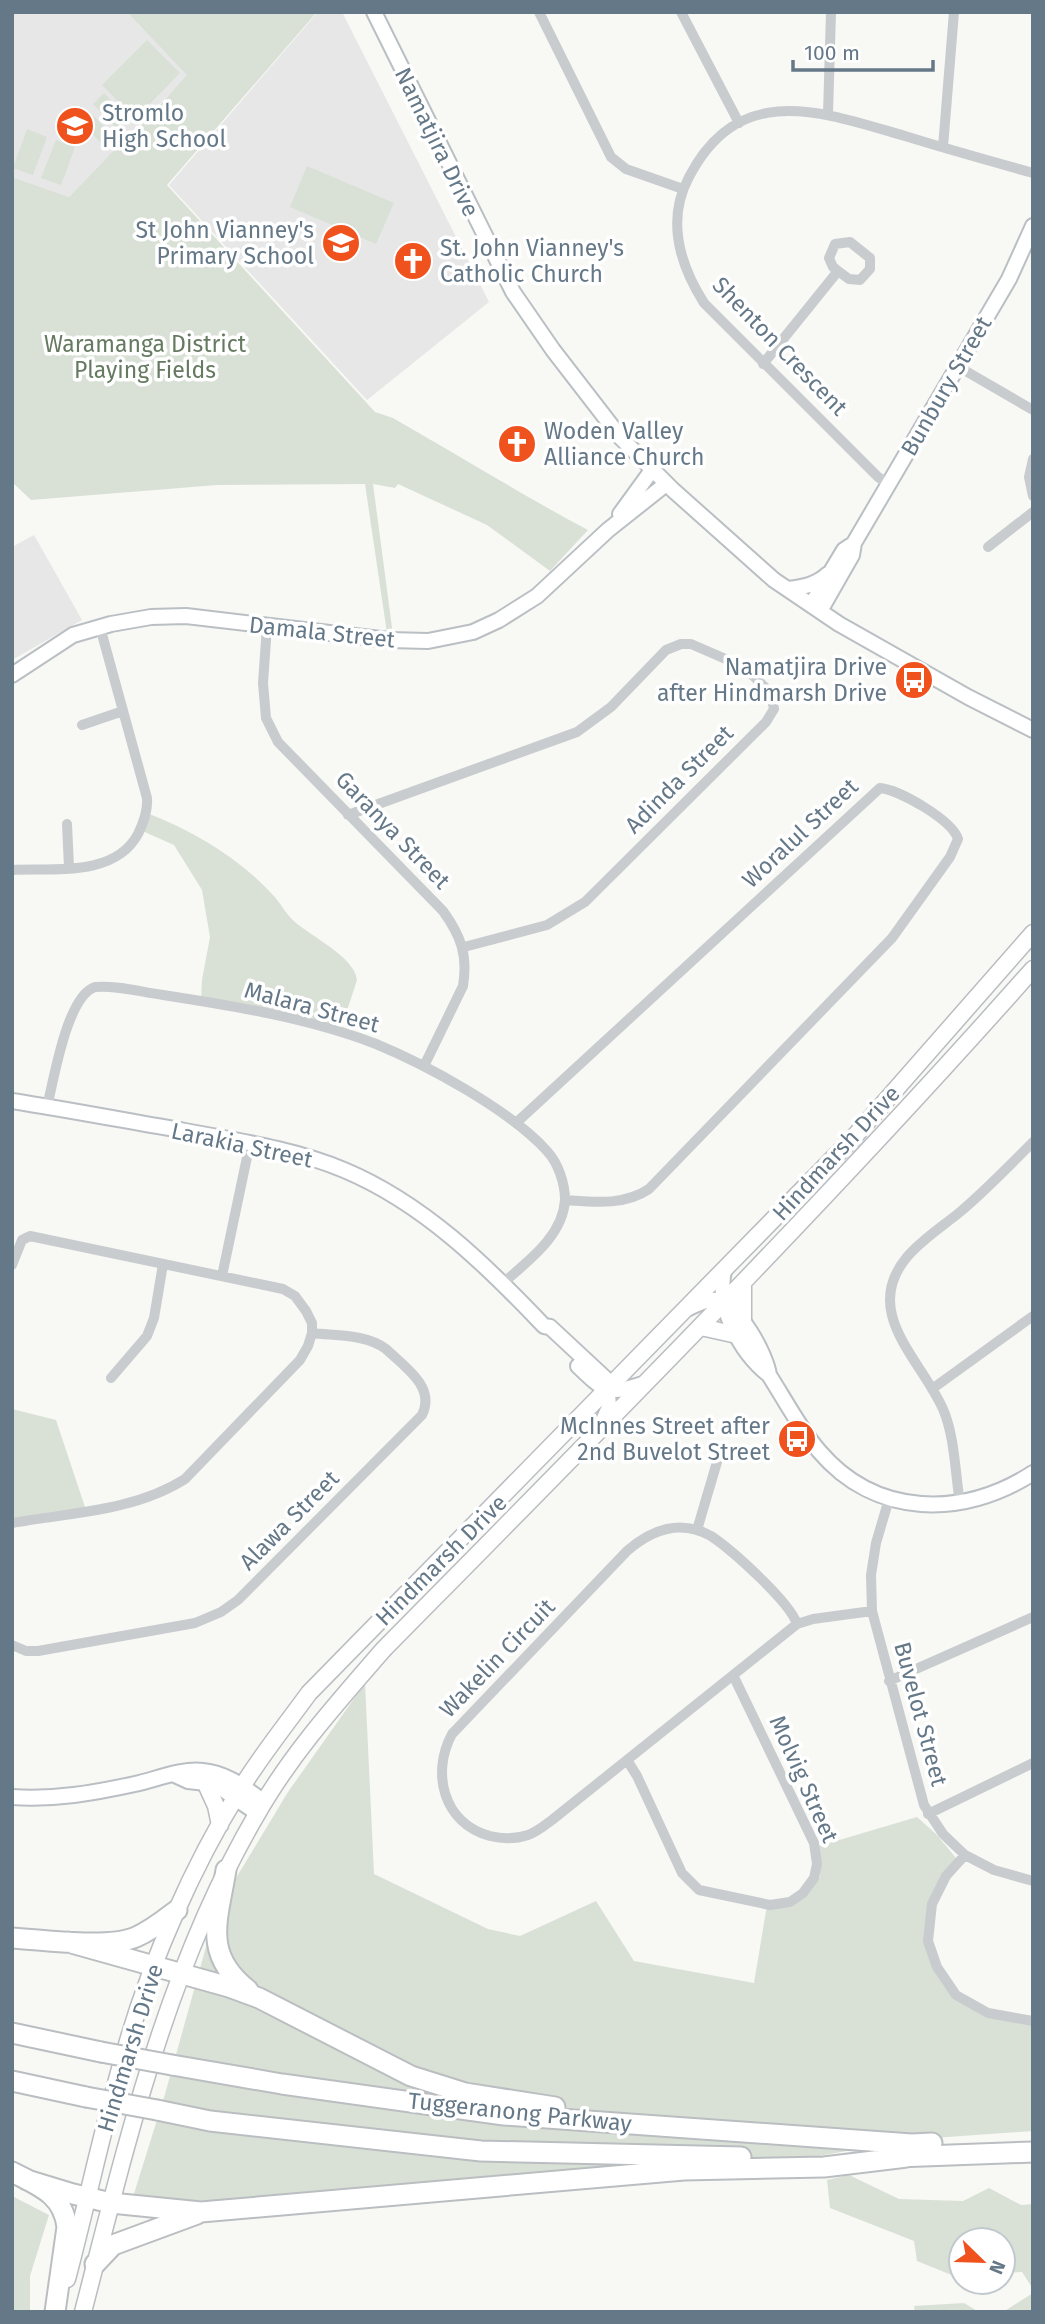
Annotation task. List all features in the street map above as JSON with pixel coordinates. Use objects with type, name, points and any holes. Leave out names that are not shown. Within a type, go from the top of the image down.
[{"type":"highway","points":[[226,1870],[218,1921],[219,1957],[230,1974],[259,1998]]},
{"type":"highway","points":[[12,1938],[122,1942],[154,1928],[177,1910]]},
{"type":"highway","points":[[68,1942],[154,1965],[259,1998],[411,2076],[465,2093],[561,2108],[795,2135]]},
{"type":"highway","name":"Tuggeranong Parkway","points":[[12,2033],[101,2052],[271,2082],[504,2115],[912,2144],[1033,2139]]},
{"type":"highway","name":"Tuggeranong Parkway","points":[[12,2081],[210,2121],[481,2151],[824,2158],[1033,2151]]},
{"type":"highway","points":[[20,2176],[111,2203],[201,2212],[684,2170],[824,2167],[907,2157]]},
{"type":"highway","points":[[20,2176],[59,2201],[66,2216],[57,2312]]},
{"type":"highway","points":[[95,2264],[113,2245],[201,2212]]},
{"type":"main road","name":"Hindmarsh Drive","points":[[57,2312],[89,2198],[119,2073],[154,1965],[177,1910],[239,1791],[309,1693],[854,1136],[1033,933]]},
{"type":"main road","name":"Hindmarsh Drive","points":[[83,2312],[155,2045],[181,1973],[226,1870],[260,1808],[331,1710],[383,1650],[743,1284],[945,1068],[1033,969]]},
{"type":"main road","points":[[701,1327],[740,1329],[743,1284]]},
{"type":"main road","points":[[205,1782],[216,1806],[220,1825]]},
{"type":"street","name":"Namatjira Drive","points":[[373,12],[513,292],[585,393],[621,438],[666,484],[774,580],[839,624],[968,697],[1033,730]]},
{"type":"street","points":[[539,12],[611,157],[626,169],[683,189]]},
{"type":"street","points":[[681,12],[739,123]]},
{"type":"street","points":[[828,114],[831,12]]},
{"type":"street","points":[[943,147],[954,12]]},
{"type":"street","name":"Shenton Crescent","points":[[889,484],[878,477],[704,303],[688,276],[681,256],[678,234],[683,189],[709,148],[739,123],[785,110],[828,114],[1033,173]]},
{"type":"street","name":"Bunbury Street","points":[[816,608],[837,572],[844,550],[854,543],[1009,279],[1033,226]]},
{"type":"street","points":[[763,364],[838,271]]},
{"type":"street","points":[[957,366],[1033,410]]},
{"type":"street","points":[[1033,459],[1029,477],[1033,496]]},
{"type":"street","name":"Damala Street","points":[[608,530],[652,470]]},
{"type":"street","name":"Damala Street","points":[[12,674],[73,635],[133,619],[168,616],[389,640],[428,640],[472,632],[537,596],[608,530],[666,484]]},
{"type":"street","points":[[988,547],[1033,512]]},
{"type":"street","points":[[788,589],[808,586],[837,572]]},
{"type":"street","points":[[837,572],[836,603],[839,624]]},
{"type":"street","points":[[12,870],[104,863],[121,855],[132,844],[147,813],[147,797],[100,626]]},
{"type":"street","name":"Garanya Street","points":[[267,626],[262,682],[266,718],[278,742],[443,911],[464,947]]},
{"type":"street","name":"Adinda Street","points":[[348,815],[578,732],[611,707],[666,650],[674,646],[691,644],[744,667],[771,693],[774,709],[766,722],[585,902],[547,925],[464,947]]},
{"type":"street","points":[[82,725],[123,711]]},
{"type":"street","name":"Woralul Street","points":[[516,1124],[880,788],[902,794],[956,833],[956,844],[950,857],[892,938],[649,1189],[630,1199],[615,1201],[565,1200]]},
{"type":"street","points":[[67,824],[69,867]]},
{"type":"street","points":[[424,1066],[463,986],[464,947]]},
{"type":"street","name":"Malara Street","points":[[47,1107],[70,1017],[80,997],[95,986],[189,999],[340,1032],[424,1066],[516,1124],[547,1151],[561,1176],[565,1200]]},
{"type":"street","name":"Larakia Street","points":[[12,1101],[250,1143],[316,1159],[346,1171],[420,1213],[503,1283],[544,1326],[550,1327],[559,1341],[607,1380],[609,1389]]},
{"type":"street","points":[[960,1503],[949,1429],[943,1410],[895,1326],[889,1307],[890,1290],[909,1253],[978,1197],[1033,1142]]},
{"type":"street","points":[[222,1276],[250,1143]]},
{"type":"street","points":[[503,1283],[551,1238],[565,1200]]},
{"type":"street","points":[[12,1265],[22,1240],[30,1236],[283,1289],[295,1296],[312,1323],[312,1333],[300,1360],[185,1479],[162,1493],[135,1501],[12,1523]]},
{"type":"street","points":[[111,1378],[147,1336],[154,1318],[163,1264]]},
{"type":"street","points":[[724,1270],[724,1303],[758,1366],[769,1375],[818,1451],[852,1480],[889,1499],[925,1505],[960,1503],[983,1497],[1033,1473]]},
{"type":"street","points":[[688,1308],[699,1302],[714,1300],[724,1303]]},
{"type":"street","points":[[932,1389],[1033,1316]]},
{"type":"street","name":"Alawa Street","points":[[12,1645],[26,1651],[38,1651],[195,1623],[221,1612],[238,1600],[422,1415],[426,1403],[425,1390],[379,1343],[361,1338],[312,1333]]},
{"type":"street","points":[[598,1432],[608,1407],[609,1389],[616,1390],[646,1382]]},
{"type":"street","points":[[717,1462],[697,1530],[721,1543],[789,1609],[797,1624]]},
{"type":"street","name":"Buvelot Street","points":[[889,1499],[876,1542],[870,1575],[872,1611],[924,1805],[943,1834],[965,1855],[994,1870],[1033,1881]]},
{"type":"street","name":"Wakelin Circuit","points":[[697,1530],[681,1527],[664,1529],[647,1535],[627,1551],[460,1725],[447,1743],[441,1774],[448,1803],[461,1820],[479,1832],[508,1838],[525,1836],[538,1830],[797,1624],[813,1619],[872,1611]]},
{"type":"street","points":[[889,1681],[1033,1617]]},
{"type":"street","name":"Molvig Street","points":[[627,1760],[682,1873],[699,1891],[770,1905],[784,1904],[803,1894],[816,1870],[814,1843],[733,1675]]},
{"type":"street","points":[[928,1814],[1033,1763]]},
{"type":"street","points":[[12,1797],[62,1797],[175,1775],[188,1770],[202,1770],[230,1778],[239,1791],[260,1808]]},
{"type":"street","points":[[175,1775],[188,1781],[205,1782],[239,1791]]},
{"type":"street","points":[[965,1855],[946,1876],[932,1904],[928,1941],[937,1966],[956,1995],[988,2013],[1033,2021]]},
{"type":"shaded area","name":"Stromlo High School","points":[[12,12],[127,12],[188,75],[69,197],[12,177]]},
{"type":"shaded area","name":"St John Vianney's Primary School","points":[[318,12],[342,12],[489,302],[367,400],[169,185]]},
{"type":"shaded area","points":[[34,535],[82,620],[12,660],[12,547]]},
{"type":"green space","name":"Waramanga District Playing Fields","points":[[127,12],[317,12],[167,185],[375,412],[393,418],[588,530],[550,571],[487,525],[398,484],[395,488],[373,484],[393,635],[387,633],[365,484],[217,485],[31,500],[12,482],[12,177],[69,197],[125,139],[127,141],[187,75]]},
{"type":"green space","points":[[147,40],[180,73],[135,119],[102,85]]},
{"type":"green space","points":[[104,93],[127,117],[116,128],[93,104]]},
{"type":"green space","points":[[87,110],[111,133],[101,143],[77,119]]},
{"type":"green space","points":[[27,129],[47,137],[33,175],[13,168]]},
{"type":"green space","points":[[56,140],[75,147],[61,185],[41,178]]},
{"type":"green space","points":[[307,166],[394,203],[376,244],[290,207]]},
{"type":"green space","points":[[147,813],[198,837],[245,868],[296,923],[332,948],[349,964],[357,980],[340,1032],[201,1001],[210,937],[202,890],[174,845],[140,830]]},
{"type":"green space","points":[[12,1409],[56,1420],[86,1510],[12,1518]]},
{"type":"green space","points":[[365,1683],[374,1874],[488,1929],[520,1936],[596,1901],[634,1961],[754,1983],[767,1905],[801,1896],[820,1877],[819,1846],[917,1817],[956,1858],[943,1875],[925,1942],[954,1996],[1033,2024],[1033,2131],[906,2140],[776,2164],[273,2204],[133,2197],[216,1911],[288,1792]]},
{"type":"green space","points":[[849,2175],[899,2199],[963,2201],[989,2188],[1021,2205],[1033,2204],[1033,2289],[1022,2272],[1017,2272],[1017,2226],[947,2226],[947,2273],[917,2261],[914,2241],[830,2208],[827,2180]]},
{"type":"green space","points":[[12,2196],[49,2215],[30,2276],[30,2312],[12,2312]]},
{"type":"green space","points":[[1033,2293],[1033,2312],[1003,2312]]},
{"type":"green space","points":[[964,2303],[979,2312],[915,2312],[914,2306]]},
{"type":"place","name":"Stromlo High School","points":[[75,126]]},
{"type":"place","name":"St John Vianney's Primary School","points":[[341,243]]},
{"type":"place","name":"St. John Vianney's Catholic Church","points":[[413,261]]},
{"type":"place","name":"Woden Valley Alliance Church","points":[[517,444]]},
{"type":"place","name":"Namatjira Drive after Hindmarsh Drive","points":[[914,680]]},
{"type":"place","name":"McInnes Street after 2nd Buvelot Street","points":[[797,1439]]}]
